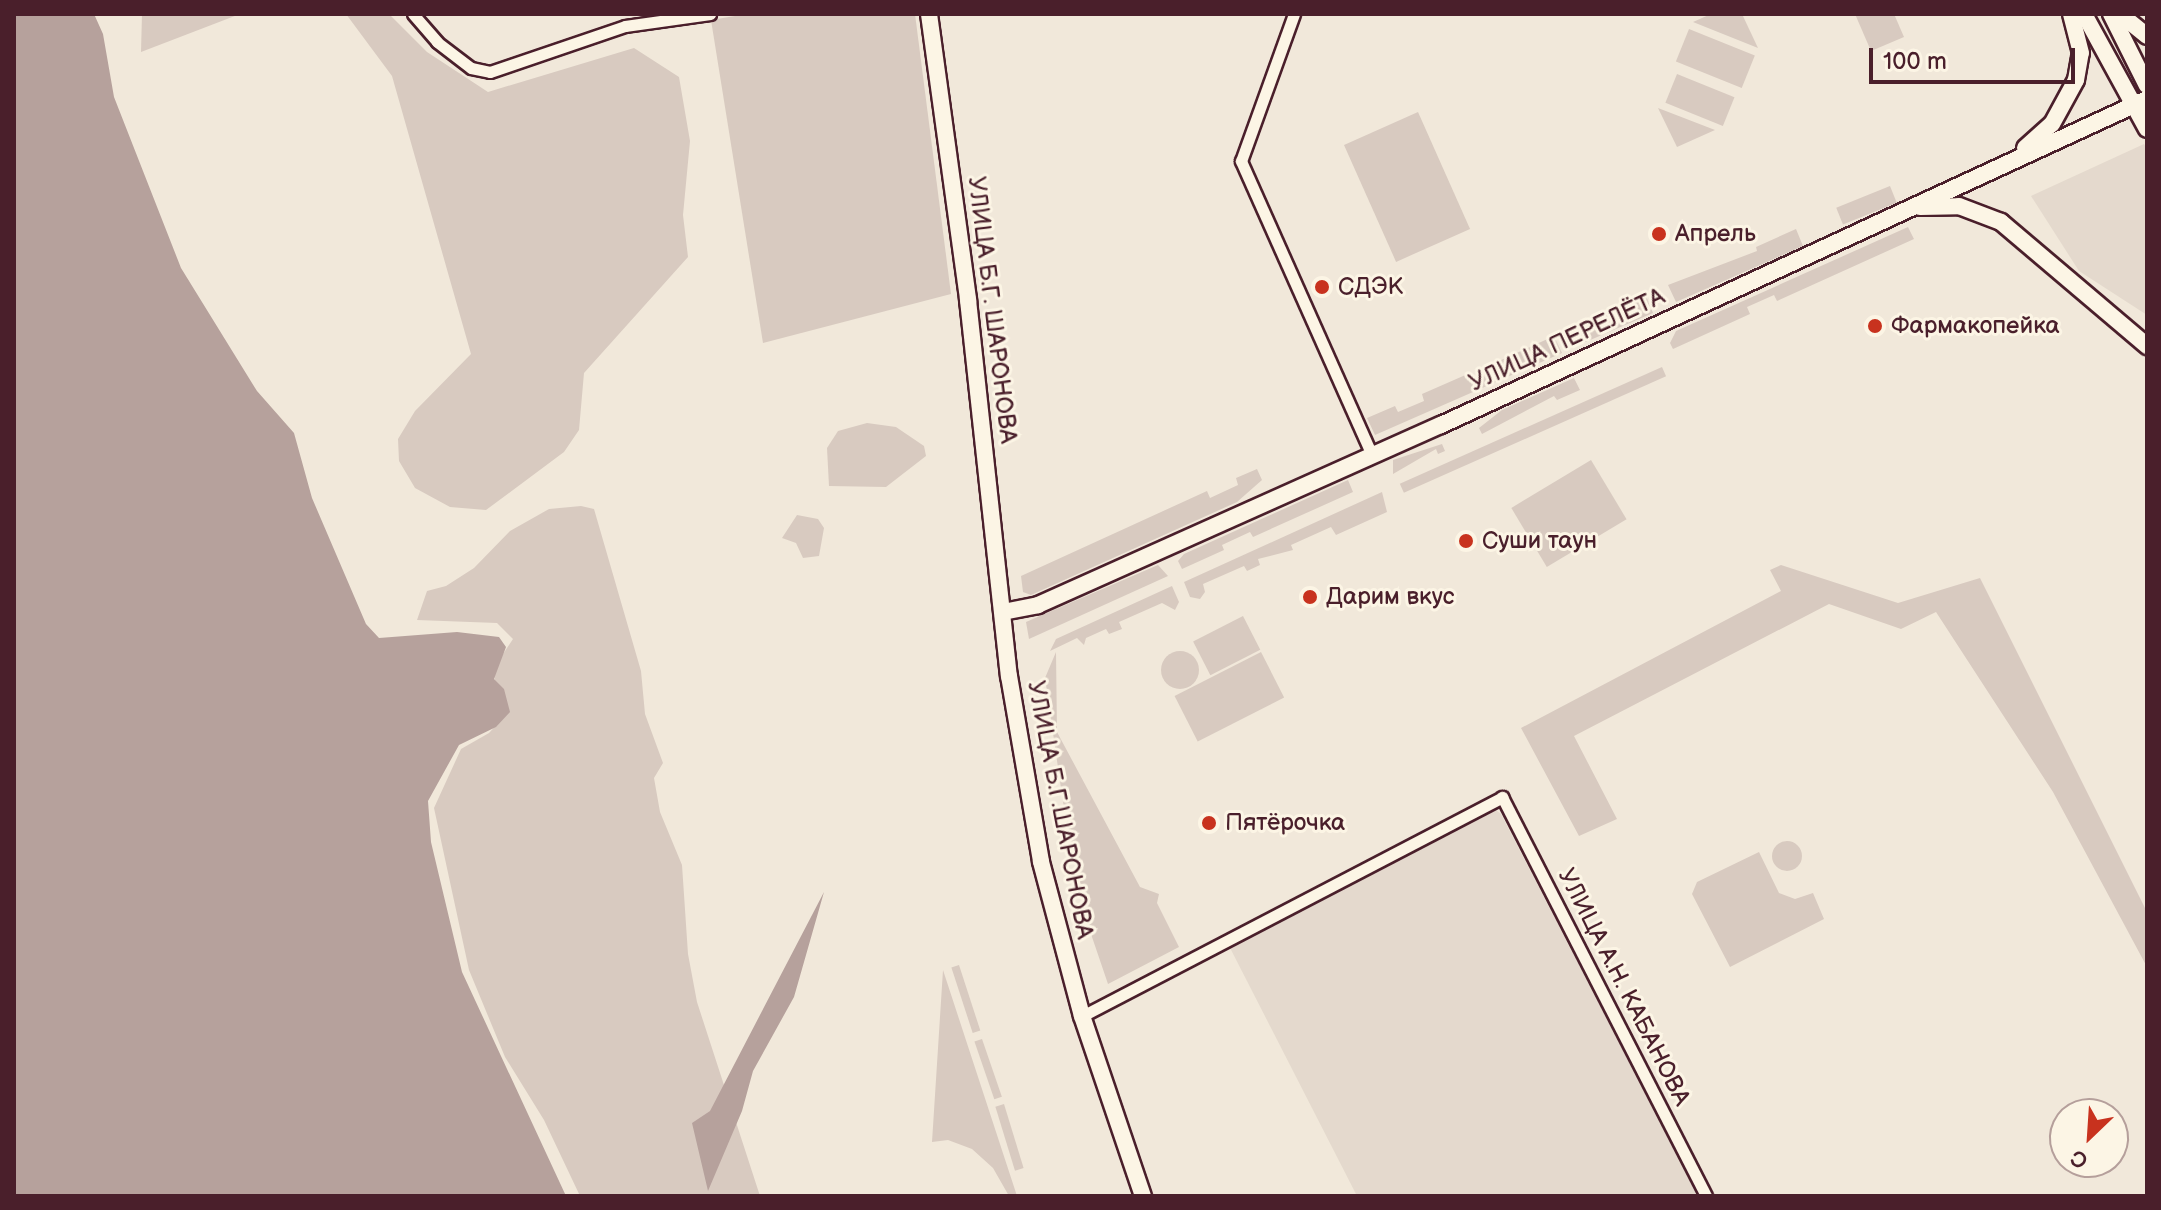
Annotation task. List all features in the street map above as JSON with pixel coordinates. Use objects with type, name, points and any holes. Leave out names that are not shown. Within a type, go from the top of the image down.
[{"type":"street","points":[[413,14],[437,42],[471,68],[490,72],[625,26],[710,14]]},
{"type":"street","name":"УЛИЦА Б.Г. ШАРОНОВА","points":[[929,14],[1003,612]]},
{"type":"street","points":[[1294,14],[1241,161],[1371,453]]},
{"type":"street","points":[[2002,164],[2052,124],[2068,100],[2081,53],[2071,14]]},
{"type":"street","points":[[2084,14],[2140,103],[2147,129]]},
{"type":"street","points":[[2111,14],[2147,86]]},
{"type":"street","points":[[2120,14],[2147,36]]},
{"type":"street","name":"УЛИЦА ПЕРЕЛЁТА","points":[[1003,612],[1038,605],[2140,103]]},
{"type":"street","points":[[1910,207],[1959,206],[2001,222],[2147,346]]},
{"type":"street","name":"УЛИЦА Б.Г.ШАРОНОВА","points":[[1003,612],[1041,862],[1082,1016],[1143,1196]]},
{"type":"street","name":"УЛИЦА А.Н. КАБАНОВА","points":[[1082,1016],[1502,797],[1706,1196]]},
{"type":"shaded area","points":[[14,14],[94,14],[103,34],[114,97],[181,268],[257,391],[294,433],[312,498],[366,624],[379,638],[457,632],[499,637],[506,647],[494,679],[504,689],[510,712],[496,727],[459,745],[428,801],[431,842],[462,972],[566,1196],[14,1196]]},
{"type":"shaded area","points":[[142,14],[240,14],[141,52]]},
{"type":"shaded area","points":[[346,14],[389,14],[427,52],[488,92],[634,48],[679,77],[690,141],[683,215],[688,257],[584,373],[579,430],[564,452],[486,510],[450,507],[415,488],[399,461],[398,439],[415,411],[471,354],[392,76]]},
{"type":"shaded area","points":[[747,14],[915,14],[951,294],[763,343],[711,20]]},
{"type":"shaded area","points":[[1711,14],[1742,14],[1758,48],[1693,22]]},
{"type":"shaded area","points":[[1855,14],[1894,14],[1904,37],[1871,51]]},
{"type":"shaded area","points":[[1689,29],[1755,56],[1742,88],[1676,61]]},
{"type":"shaded area","points":[[1677,74],[1734,97],[1723,126],[1665,103]]},
{"type":"shaded area","points":[[1658,108],[1715,130],[1677,147]]},
{"type":"shaded area","points":[[1418,112],[1470,229],[1396,262],[1344,145]]},
{"type":"shaded area","points":[[2144,144],[2147,149],[2147,315],[2079,271],[2031,196]]},
{"type":"shaded area","points":[[1890,186],[1897,203],[1843,224],[1836,208]]},
{"type":"shaded area","points":[[1908,227],[1914,239],[1777,301],[1774,295],[1747,307],[1750,314],[1673,349],[1670,343],[1676,331]]},
{"type":"shaded area","points":[[1796,229],[1803,246],[1676,302],[1668,285],[1757,251],[1756,247]]},
{"type":"shaded area","points":[[1646,296],[1653,313],[1574,347],[1567,331],[1576,327],[1578,332],[1607,320],[1605,314]]},
{"type":"shaded area","points":[[1554,336],[1562,353],[1375,435],[1367,418],[1395,406],[1398,412],[1424,401],[1422,394],[1470,373],[1474,379],[1502,367],[1499,361]]},
{"type":"shaded area","points":[[1662,367],[1666,376],[1404,493],[1400,484]]},
{"type":"shaded area","points":[[1574,378],[1580,390],[1557,400],[1554,396],[1482,434],[1479,428],[1502,410]]},
{"type":"shaded area","points":[[867,423],[896,427],[924,446],[926,456],[886,487],[829,486],[827,448],[838,431]]},
{"type":"shaded area","points":[[1442,444],[1445,451],[1438,454],[1436,449],[1393,474],[1393,460]]},
{"type":"shaded area","points":[[1591,460],[1627,519],[1547,567],[1511,508]]},
{"type":"shaded area","points":[[1257,469],[1262,480],[1237,502],[1031,595],[1023,592],[1021,576],[1207,491],[1210,498],[1238,485],[1236,478]]},
{"type":"shaded area","points":[[1348,480],[1353,492],[1253,537],[1250,532],[1222,545],[1224,550],[1182,569],[1178,561],[1184,554]]},
{"type":"shaded area","points":[[1382,492],[1387,512],[1336,535],[1331,527],[1291,545],[1293,550],[1258,559],[1260,565],[1247,571],[1244,566],[1203,584],[1205,592],[1200,599],[1190,597],[1184,582]]},
{"type":"shaded area","points":[[581,506],[594,509],[641,671],[645,714],[663,763],[654,778],[660,812],[682,865],[688,954],[697,1002],[760,1196],[580,1196],[544,1120],[505,1057],[469,970],[434,808],[461,749],[489,733],[501,720],[493,669],[513,639],[497,623],[417,620],[427,591],[446,586],[474,568],[510,531],[549,509]]},
{"type":"shaded area","points":[[797,515],[818,519],[824,528],[819,556],[803,558],[796,543],[782,538]]},
{"type":"shaded area","points":[[1158,565],[1168,576],[1029,639],[1026,622]]},
{"type":"shaded area","points":[[1781,565],[1898,603],[1980,578],[2147,912],[2147,967],[2053,792],[1936,612],[1901,629],[1829,604],[1574,736],[1617,819],[1579,836],[1521,728],[1781,591],[1770,570]]},
{"type":"shaded area","points":[[1172,586],[1179,602],[1175,610],[1162,603],[1119,622],[1122,629],[1109,634],[1106,629],[1086,638],[1084,645],[1077,638],[1050,651],[1056,639]]},
{"type":"shaded area","points":[[1243,616],[1260,650],[1210,675],[1193,641]]},
{"type":"shaded area","points":[[1180,651],[1193,657],[1199,670],[1193,683],[1180,689],[1167,683],[1161,670],[1167,657]]},
{"type":"shaded area","points":[[1056,652],[1057,732],[1140,887],[1159,894],[1157,903],[1179,947],[1108,984],[1092,937],[1063,802],[1045,678]]},
{"type":"shaded area","points":[[1261,652],[1284,697],[1198,741],[1175,696]]},
{"type":"shaded area","points":[[1496,810],[1501,814],[1698,1196],[1357,1196],[1227,942]]},
{"type":"shaded area","points":[[1787,841],[1798,845],[1802,856],[1798,867],[1787,871],[1776,867],[1772,856],[1776,845]]},
{"type":"shaded area","points":[[1759,852],[1779,893],[1795,899],[1813,893],[1824,919],[1730,967],[1692,894],[1697,882]]},
{"type":"shaded area","points":[[824,892],[794,997],[753,1071],[742,1111],[708,1191],[692,1123],[710,1111]]},
{"type":"shaded area","points":[[959,965],[980,1031],[973,1033],[951,967]]},
{"type":"shaded area","points":[[943,970],[1017,1196],[1009,1196],[993,1168],[972,1149],[948,1140],[932,1142]]},
{"type":"shaded area","points":[[982,1039],[1002,1097],[994,1099],[974,1042]]},
{"type":"shaded area","points":[[1004,1104],[1024,1168],[1015,1171],[995,1107]]},
{"type":"place","name":"Апрель","points":[[1659,234]]},
{"type":"place","name":"СДЭК","points":[[1322,287]]},
{"type":"place","name":"Фармакопейка","points":[[1875,326]]},
{"type":"place","name":"Суши таун","points":[[1466,541]]},
{"type":"place","name":"Дарим вкус","points":[[1310,597]]},
{"type":"place","name":"Пятёрочка","points":[[1209,823]]}]
